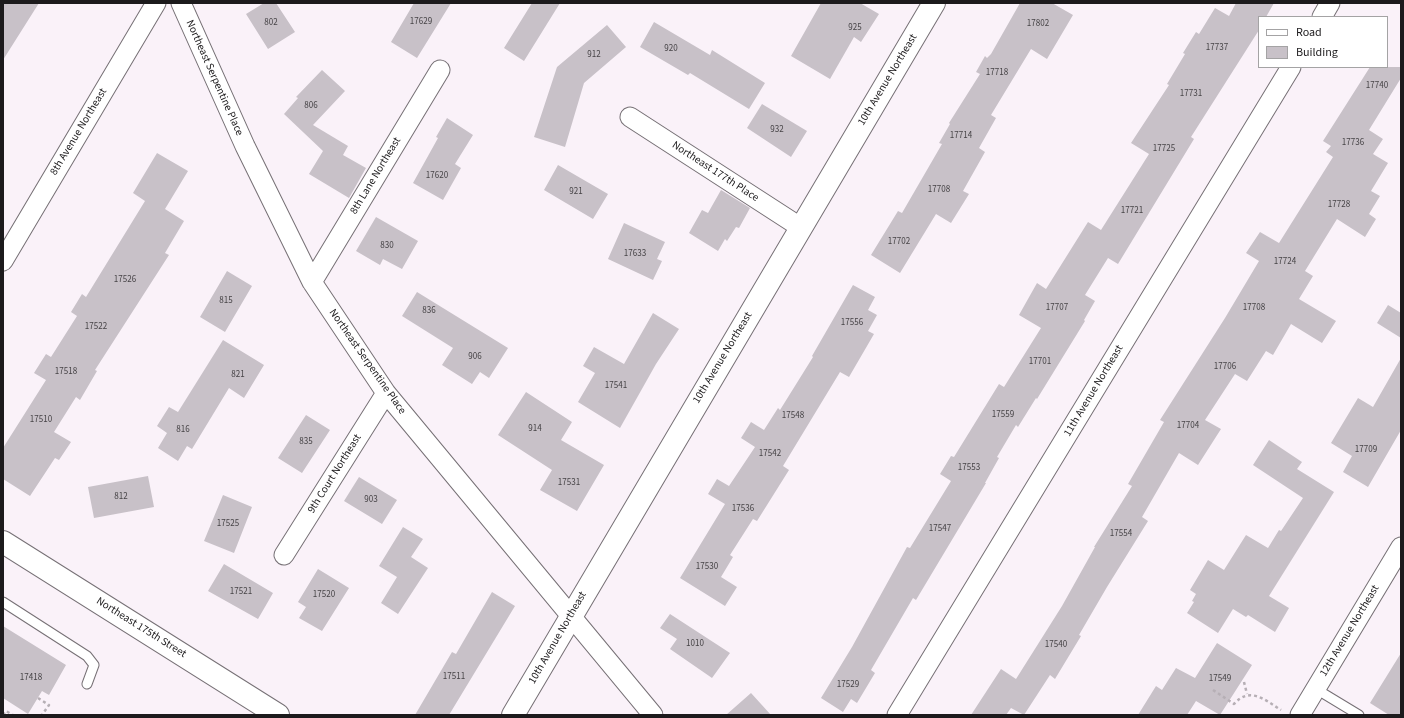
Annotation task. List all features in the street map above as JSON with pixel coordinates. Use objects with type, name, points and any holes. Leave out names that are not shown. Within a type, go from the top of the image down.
[{"type":"street","name":"8th Avenue Northeast","points":[[3,261],[156,3]]},
{"type":"street","name":"Northeast Serpentine Place","points":[[181,3],[245,146],[312,282],[386,393],[570,617],[653,715]]},
{"type":"street","name":"10th Avenue Northeast","points":[[513,715],[800,227],[934,3]]},
{"type":"street","points":[[1323,16],[1330,3]]},
{"type":"street","name":"11th Avenue Northeast","points":[[897,715],[1290,68]]},
{"type":"street","name":"8th Lane Northeast","points":[[312,282],[440,70]]},
{"type":"street","name":"Northeast 177th Place","points":[[630,117],[800,227]]},
{"type":"street","name":"9th Court Northeast","points":[[284,555],[386,393]]},
{"type":"street","name":"Northeast 175th Street","points":[[3,542],[278,715]]},
{"type":"street","name":"12th Avenue Northeast","points":[[1291,713],[1316,689],[1401,547]]},
{"type":"lane","points":[[3,602],[87,656],[94,665],[87,684]]},
{"type":"lane","points":[[1316,689],[1359,715]]},
{"type":"path","points":[[1244,682],[1247,694]]},
{"type":"path","points":[[1213,690],[1234,704],[1239,698],[1247,694],[1254,694],[1291,713]]},
{"type":"path","points":[[38,698],[49,705],[42,715]]},
{"type":"path","points":[[3,715],[4,710],[13,715]]},
{"type":"building","points":[[3,3],[39,3],[3,60]]},
{"type":"building","points":[[264,3],[276,3],[295,32],[268,49],[246,14]]},
{"type":"building","points":[[414,3],[451,3],[417,58],[391,42]]},
{"type":"building","points":[[532,3],[560,3],[524,61],[504,48]]},
{"type":"building","points":[[821,3],[860,3],[879,14],[861,42],[854,37],[830,79],[791,56]]},
{"type":"building","points":[[1020,3],[1052,3],[1073,15],[1047,59],[1031,49],[991,115],[996,118],[979,148],[985,152],[963,191],[969,194],[951,223],[936,214],[900,273],[871,255],[898,211],[902,213],[942,144],[939,143],[950,124],[949,123],[980,74],[976,72],[985,56],[987,58],[991,54]]},
{"type":"building","points":[[1236,3],[1274,3],[1267,16],[1258,16],[1258,32],[1191,137],[1194,139],[1118,264],[1108,258],[1085,295],[1095,301],[1084,320],[1085,321],[1037,399],[1036,398],[1018,427],[1016,425],[997,457],[999,458],[986,483],[916,600],[913,598],[871,670],[875,673],[857,703],[851,699],[843,712],[821,698],[852,647],[907,547],[910,548],[951,481],[940,474],[951,456],[954,457],[999,384],[1004,387],[1041,328],[1019,315],[1037,283],[1046,289],[1088,222],[1101,230],[1149,154],[1131,143],[1169,85],[1167,84],[1185,54],[1183,53],[1196,32],[1199,34],[1215,8],[1229,16]]},
{"type":"building","points":[[654,22],[710,55],[712,50],[765,83],[749,109],[690,73],[688,75],[640,47]]},
{"type":"building","points":[[607,25],[626,47],[584,83],[565,147],[534,137],[557,67]]},
{"type":"building","points":[[1401,67],[1401,78],[1369,130],[1383,139],[1373,154],[1388,163],[1371,191],[1380,196],[1369,214],[1376,219],[1365,237],[1337,219],[1305,271],[1313,276],[1299,299],[1336,321],[1322,343],[1291,324],[1273,355],[1266,351],[1247,381],[1235,374],[1205,420],[1221,429],[1198,465],[1179,453],[1142,517],[1148,521],[1107,587],[1079,635],[1081,636],[1055,679],[1050,675],[1024,715],[1011,708],[1006,715],[971,715],[1001,669],[1016,679],[1062,606],[1094,547],[1132,486],[1128,484],[1164,422],[1160,420],[1225,318],[1259,261],[1246,253],[1260,232],[1279,243],[1333,157],[1326,152],[1331,146],[1323,141],[1369,68]]},
{"type":"building","points":[[322,70],[345,91],[313,125],[348,146],[343,155],[366,168],[349,198],[309,174],[323,151],[284,114],[298,98],[296,97]]},
{"type":"building","points":[[762,104],[807,131],[791,157],[747,128]]},
{"type":"building","points":[[447,118],[473,135],[455,164],[461,168],[443,200],[413,183],[438,138],[436,137]]},
{"type":"building","points":[[157,153],[188,171],[165,209],[184,221],[165,253],[169,255],[95,370],[97,371],[80,400],[76,397],[54,432],[71,442],[59,460],[55,458],[30,496],[3,479],[3,448],[46,380],[34,373],[46,354],[51,357],[77,316],[71,312],[82,294],[86,297],[145,201],[133,193]]},
{"type":"building","points":[[558,165],[608,194],[593,219],[544,190]]},
{"type":"building","points":[[721,190],[750,208],[739,228],[736,227],[727,241],[725,239],[718,251],[689,233],[702,210],[708,213]]},
{"type":"building","points":[[376,217],[418,241],[402,269],[383,259],[380,265],[356,251]]},
{"type":"building","points":[[624,223],[665,242],[657,259],[662,261],[653,280],[608,259]]},
{"type":"building","points":[[227,271],[252,286],[225,332],[200,317]]},
{"type":"building","points":[[853,285],[875,297],[868,310],[877,315],[868,331],[874,334],[849,377],[840,372],[783,466],[789,470],[757,521],[753,519],[730,555],[733,557],[721,577],[737,587],[725,606],[680,578],[725,504],[708,494],[717,479],[729,486],[755,447],[741,438],[751,422],[764,430],[778,408],[780,410],[813,357],[812,356]]},
{"type":"building","points":[[417,292],[508,348],[489,378],[480,372],[472,384],[442,365],[453,348],[402,316]]},
{"type":"building","points":[[1388,305],[1401,313],[1401,338],[1377,323]]},
{"type":"building","points":[[653,313],[679,329],[656,364],[620,428],[578,402],[595,373],[583,366],[594,347],[624,364]]},
{"type":"building","points":[[223,340],[264,365],[244,398],[229,388],[192,449],[187,446],[178,461],[158,448],[167,433],[157,426],[169,407],[178,412]]},
{"type":"building","points":[[1401,358],[1401,430],[1368,487],[1343,472],[1352,456],[1331,443],[1358,398],[1373,407]]},
{"type":"building","points":[[526,392],[572,422],[561,440],[604,465],[577,511],[540,490],[552,470],[498,435]]},
{"type":"building","points":[[306,415],[330,430],[302,473],[278,458]]},
{"type":"building","points":[[1269,440],[1302,462],[1297,469],[1334,492],[1269,596],[1289,608],[1275,632],[1248,615],[1246,617],[1233,609],[1218,633],[1187,613],[1194,602],[1192,601],[1196,594],[1190,590],[1208,560],[1224,570],[1246,535],[1268,548],[1279,530],[1281,531],[1303,498],[1253,465]]},
{"type":"building","points":[[148,476],[154,507],[94,518],[88,487]]},
{"type":"building","points":[[359,477],[397,500],[382,524],[344,501]]},
{"type":"building","points":[[223,495],[252,507],[234,553],[204,541]]},
{"type":"building","points":[[403,527],[423,539],[411,557],[428,568],[398,614],[381,603],[397,577],[379,566]]},
{"type":"building","points":[[224,564],[273,593],[258,619],[208,591]]},
{"type":"building","points":[[318,569],[349,588],[322,631],[299,618],[306,607],[298,602]]},
{"type":"building","points":[[492,592],[515,606],[449,715],[415,715],[452,652],[456,654]]},
{"type":"building","points":[[670,614],[730,653],[712,678],[670,649],[677,639],[660,628]]},
{"type":"building","points":[[3,626],[66,665],[49,695],[42,691],[28,714],[3,698]]},
{"type":"building","points":[[1217,643],[1252,665],[1220,715],[1196,701],[1187,715],[1138,715],[1156,686],[1162,690],[1176,668],[1195,678]]},
{"type":"building","points":[[1401,653],[1401,715],[1389,715],[1370,703]]},
{"type":"building","points":[[751,693],[771,715],[726,715]]}]
